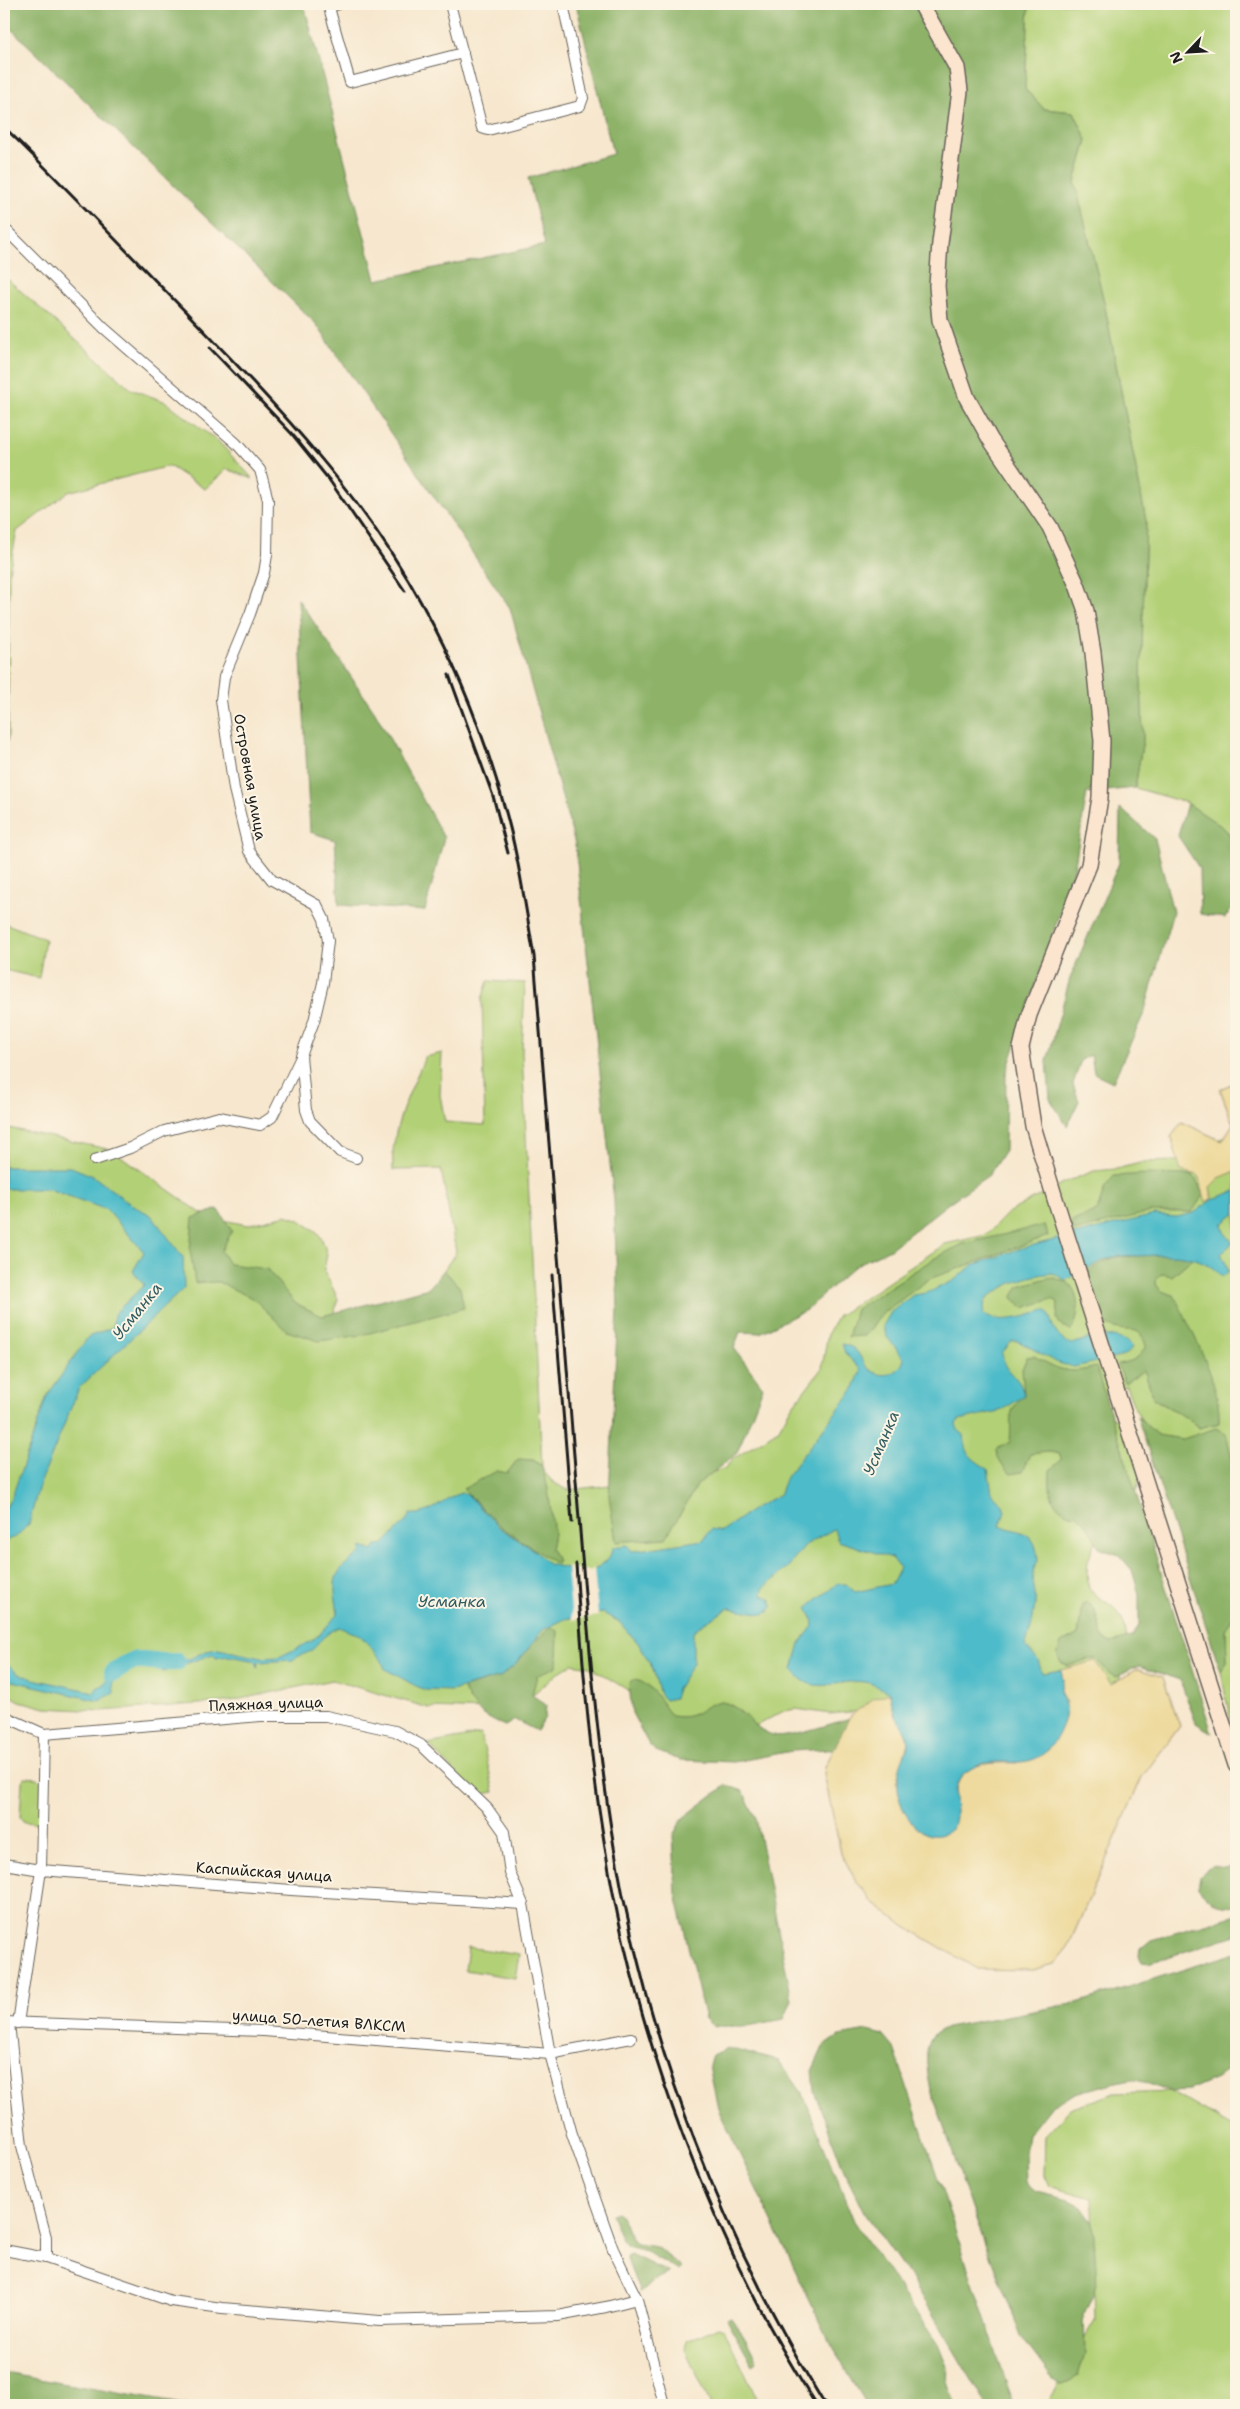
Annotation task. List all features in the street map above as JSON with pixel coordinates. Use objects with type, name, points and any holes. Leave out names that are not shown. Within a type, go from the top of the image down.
[{"type":"street","points":[[450,4],[482,128],[488,130],[580,106],[583,98],[563,4]]},
{"type":"street","points":[[921,4],[957,68],[960,91],[936,286],[940,320],[967,398],[990,439],[1050,527],[1077,585],[1086,611],[1093,653],[1102,747],[1100,798],[1089,866],[1029,1015],[1021,1048],[1033,1126],[1236,1765]]},
{"type":"street","points":[[332,5],[350,82],[463,54]]},
{"type":"street","name":"Островная улица","points":[[4,228],[104,328],[236,443],[260,470],[268,500],[267,555],[264,573],[250,614],[224,677],[221,700],[234,789],[248,851],[272,880],[317,905],[324,919],[328,941],[323,984],[314,1021],[301,1056],[272,1117],[260,1126],[219,1117],[164,1131],[130,1148],[95,1160]]},
{"type":"street","name":"Островная улица","points":[[301,1056],[306,1110],[310,1121],[340,1152],[356,1158]]},
{"type":"street","name":"Пляжная улица","points":[[4,1716],[44,1734],[261,1716],[326,1716],[395,1731],[421,1745],[487,1808],[504,1832],[510,1874],[523,1904],[550,2054],[575,2143],[613,2249],[637,2299],[664,2405]]},
{"type":"street","points":[[44,1734],[41,1870],[10,2023],[22,2146],[46,2237],[46,2258]]},
{"type":"street","name":"Каспийская улица","points":[[4,1864],[41,1870],[291,1890],[523,1904]]},
{"type":"street","name":"улица 50-летия ВЛКСМ","points":[[10,2023],[264,2031],[550,2054],[631,2038]]},
{"type":"street","points":[[4,2250],[46,2258],[172,2300],[222,2308],[380,2322],[558,2316],[637,2299]]},
{"type":"green space","points":[[4,4],[304,4],[376,280],[545,245],[528,178],[613,154],[576,4],[1029,4],[1025,89],[1044,109],[1074,112],[1087,140],[1075,182],[1104,302],[1146,521],[1141,678],[1143,739],[1135,788],[1087,793],[1074,870],[1006,1074],[1005,1150],[989,1175],[950,1202],[890,1249],[856,1265],[806,1310],[760,1333],[740,1332],[734,1348],[763,1387],[737,1453],[698,1484],[666,1538],[616,1542],[609,1496],[618,1309],[614,1201],[575,844],[510,608],[316,324],[4,22]]},
{"type":"green space","points":[[1029,4],[1236,4],[1236,849],[1228,832],[1187,803],[1135,788],[1143,739],[1141,678],[1146,521],[1104,302],[1075,182],[1087,140],[1074,112],[1044,109],[1025,89]]},
{"type":"green space","points":[[4,276],[131,389],[166,402],[219,442],[253,479],[227,469],[205,489],[169,466],[68,492],[17,531],[9,572],[8,737],[4,758]]},
{"type":"green space","points":[[298,599],[375,712],[444,838],[425,911],[339,905],[335,840],[310,832]]},
{"type":"green space","points":[[1187,803],[1224,828],[1236,843],[1236,902],[1225,918],[1200,914],[1199,868],[1178,836]]},
{"type":"green space","points":[[1120,808],[1155,839],[1173,912],[1144,1013],[1113,1082],[1094,1073],[1091,1055],[1081,1060],[1073,1084],[1079,1101],[1067,1126],[1050,1099],[1047,1061],[1070,978],[1119,863]]},
{"type":"green space","points":[[4,923],[45,939],[39,978],[4,970]]},
{"type":"green space","points":[[488,981],[525,983],[522,1053],[542,1466],[533,1460],[554,1483],[568,1490],[711,1473],[725,1468],[733,1459],[778,1430],[790,1409],[822,1368],[828,1333],[838,1316],[945,1244],[986,1235],[1009,1212],[1061,1184],[1094,1171],[1116,1169],[1144,1162],[1176,1161],[1236,1131],[1236,1538],[1233,1512],[1216,1428],[1200,1435],[1183,1439],[1171,1439],[1160,1436],[1152,1431],[1139,1416],[1126,1386],[1105,1394],[1092,1402],[1122,1423],[1141,1472],[1137,1489],[1125,1510],[1096,1540],[1088,1561],[1089,1589],[1117,1611],[1125,1629],[1126,1648],[1118,1686],[830,1714],[796,1709],[784,1711],[744,1732],[715,1743],[590,1667],[572,1664],[532,1695],[489,1710],[429,1708],[332,1680],[226,1702],[101,1711],[45,1708],[20,1701],[4,1693],[4,1127],[112,1150],[201,1213],[219,1219],[247,1225],[286,1215],[298,1219],[317,1232],[322,1239],[327,1254],[324,1270],[338,1299],[332,1323],[463,1308],[460,1288],[444,1270],[456,1252],[441,1169],[393,1170],[393,1155],[394,1140],[402,1112],[425,1057],[442,1053],[440,1095],[445,1122],[485,1125],[482,999]],"holes":[[[1154,1399],[1219,1423],[1199,1428],[1187,1418]]]},
{"type":"green space","points":[[1146,1174],[1193,1175],[1204,1194],[1192,1212],[1150,1212],[1074,1232],[1071,1222],[1097,1211],[1105,1187],[1114,1176]]},
{"type":"green space","points":[[218,1209],[232,1231],[221,1251],[229,1264],[267,1269],[295,1303],[322,1316],[429,1288],[444,1270],[460,1288],[464,1308],[362,1335],[319,1341],[287,1331],[254,1299],[218,1282],[195,1283],[190,1250],[193,1218]]},
{"type":"green space","points":[[1045,1225],[1048,1236],[929,1279],[883,1313],[865,1336],[848,1337],[856,1309],[933,1259],[963,1244]]},
{"type":"green space","points":[[1169,1254],[1194,1257],[1172,1276],[1162,1274],[1157,1277],[1156,1284],[1161,1291],[1174,1295],[1204,1358],[1216,1391],[1219,1423],[1199,1428],[1187,1418],[1154,1399],[1144,1370],[1125,1383],[1117,1364],[1131,1361],[1138,1357],[1146,1346],[1144,1340],[1136,1331],[1116,1328],[1100,1321],[1086,1283],[1087,1272],[1113,1257]]},
{"type":"green space","points":[[1051,1277],[1067,1282],[1075,1292],[1078,1312],[1071,1330],[1063,1328],[1057,1319],[1058,1302],[1052,1299],[1024,1308],[1012,1298],[1019,1286]]},
{"type":"green space","points":[[1034,1356],[1064,1370],[1078,1371],[1096,1367],[1212,1733],[1196,1723],[1180,1680],[1139,1666],[1116,1677],[1110,1674],[1096,1659],[1088,1659],[1068,1666],[1061,1663],[1057,1654],[1061,1644],[1078,1634],[1082,1604],[1087,1602],[1094,1608],[1103,1639],[1111,1643],[1132,1637],[1139,1625],[1139,1594],[1132,1570],[1119,1555],[1099,1548],[1084,1521],[1077,1515],[1062,1510],[1054,1501],[1050,1489],[1050,1470],[1061,1460],[1060,1454],[1049,1452],[1030,1454],[1022,1472],[1011,1474],[999,1460],[997,1449],[1010,1442],[1012,1411],[1024,1395],[1022,1369],[1027,1357]]},
{"type":"green space","points":[[1137,1416],[1157,1435],[1183,1439],[1216,1428],[1226,1433],[1235,1472],[1233,1512],[1236,1538],[1236,1612],[1226,1630],[1227,1662],[1221,1672]]},
{"type":"green space","points":[[518,1459],[533,1460],[542,1466],[548,1489],[554,1534],[551,1549],[558,1561],[556,1564],[501,1527],[463,1489],[497,1471],[507,1473]]},
{"type":"green space","points":[[1236,1612],[1236,1737],[1231,1724],[1221,1672],[1227,1662],[1226,1630]]},
{"type":"green space","points":[[551,1627],[558,1631],[557,1666],[537,1676],[532,1695],[546,1705],[545,1717],[537,1731],[515,1720],[505,1726],[480,1712],[471,1702],[463,1688],[500,1677],[515,1665],[533,1643]]},
{"type":"green space","points":[[632,1680],[639,1681],[650,1688],[672,1716],[689,1716],[710,1704],[722,1702],[733,1706],[759,1728],[773,1735],[803,1732],[860,1715],[849,1748],[792,1751],[734,1762],[680,1760],[656,1751],[649,1745],[632,1713],[629,1684]]},
{"type":"green space","points":[[481,1734],[494,1792],[477,1795],[428,1744]]},
{"type":"green space","points":[[25,1777],[37,1778],[42,1782],[41,1819],[35,1823],[24,1822],[20,1817],[22,1781]]},
{"type":"green space","points":[[726,1785],[743,1791],[756,1818],[792,2000],[784,2019],[748,2026],[713,2026],[705,2019],[676,1894],[673,1835],[683,1818]]},
{"type":"green space","points":[[1236,1863],[1236,1905],[1219,1904],[1201,1892],[1198,1887],[1200,1876],[1211,1866],[1226,1868]]},
{"type":"green space","points":[[1236,1915],[1236,1935],[1149,1963],[1142,1962],[1139,1956],[1140,1949],[1151,1940]]},
{"type":"green space","points":[[468,1947],[519,1955],[515,1978],[465,1970]]},
{"type":"green space","points":[[1236,1953],[1236,2064],[1217,2078],[1189,2090],[1170,2091],[1149,2083],[1129,2079],[1071,2094],[1050,2107],[1028,2135],[1025,2153],[1026,2182],[1036,2192],[1070,2200],[1082,2206],[1093,2222],[1097,2284],[1084,2314],[1085,2354],[1078,2377],[1069,2383],[1060,2384],[1052,2378],[1022,2338],[977,2223],[931,2090],[927,2062],[930,2041],[934,2034],[947,2027],[1077,2003]]},
{"type":"green space","points":[[867,2031],[883,2035],[894,2048],[1014,2405],[986,2405],[915,2284],[864,2212],[845,2173],[814,2091],[812,2071],[823,2047],[839,2036]]},
{"type":"green space","points":[[727,2048],[779,2061],[803,2094],[854,2222],[939,2346],[948,2366],[947,2385],[955,2405],[867,2405],[831,2345],[718,2109],[709,2066],[712,2055]]},
{"type":"green space","points":[[1170,2091],[1236,2129],[1236,2405],[1045,2405],[1095,2321],[1092,2198],[1049,2186],[1044,2175],[1045,2135],[1070,2109],[1115,2093]]},
{"type":"green space","points":[[617,2212],[636,2244],[656,2247],[682,2267],[679,2271],[645,2251],[627,2246],[622,2240],[611,2214]]},
{"type":"green space","points":[[630,2254],[669,2273],[654,2280],[640,2293],[626,2257]]},
{"type":"green space","points":[[731,2317],[746,2338],[755,2356],[757,2362],[753,2365],[727,2319]]},
{"type":"green space","points":[[718,2327],[724,2329],[758,2401],[756,2405],[711,2405],[685,2349],[687,2341]]},
{"type":"green space","points":[[4,2373],[187,2405],[4,2405]]},
{"type":"sand","points":[[1236,1082],[1236,1171],[1219,1178],[1210,1187],[1212,1198],[1206,1202],[1198,1175],[1181,1171],[1171,1137],[1182,1122],[1222,1141],[1233,1124],[1220,1089]]},
{"type":"sand","points":[[1095,1661],[1111,1684],[1138,1669],[1163,1677],[1180,1726],[1142,1777],[1068,1947],[1054,1964],[1033,1970],[977,1969],[906,1927],[873,1903],[855,1879],[841,1853],[824,1774],[825,1767],[850,1716],[874,1698],[890,1693],[894,1713],[906,1732],[908,1743],[896,1783],[955,1797],[957,1785],[962,1776],[969,1770],[986,1764],[1017,1763],[1066,1702],[1060,1692],[1063,1681],[1061,1670]]},
{"type":"water","name":"Усманка","points":[[4,1167],[71,1167],[93,1176],[132,1205],[151,1215],[183,1257],[184,1288],[79,1388],[38,1489],[29,1524],[16,1537],[9,1539],[4,1544],[4,1511],[13,1494],[47,1396],[88,1337],[113,1327],[114,1314],[144,1285],[133,1271],[144,1252],[107,1210],[49,1189],[4,1189]]},
{"type":"water","points":[[1236,1191],[1236,1213],[1222,1224],[1224,1232],[1233,1243],[1221,1253],[1229,1271],[1222,1277],[1205,1263],[1185,1256],[1120,1256],[1096,1264],[1065,1280],[1053,1273],[1016,1281],[1000,1289],[985,1301],[983,1314],[996,1319],[1012,1319],[1044,1310],[1048,1312],[1054,1328],[1062,1339],[1072,1344],[1094,1337],[1106,1336],[1129,1342],[1132,1347],[1129,1352],[1120,1357],[1074,1367],[1058,1363],[1018,1341],[1012,1341],[1002,1353],[1003,1360],[1020,1383],[1024,1395],[1003,1410],[959,1420],[956,1424],[958,1430],[964,1435],[966,1448],[970,1456],[988,1469],[992,1493],[1003,1505],[1005,1512],[1000,1526],[1028,1535],[1035,1544],[1038,1561],[1033,1572],[1034,1609],[1032,1625],[1025,1646],[1038,1660],[1042,1673],[1061,1670],[1063,1681],[1060,1692],[1066,1711],[1060,1731],[1050,1747],[1040,1756],[1029,1761],[981,1764],[964,1774],[955,1790],[956,1819],[954,1825],[943,1834],[929,1835],[925,1833],[916,1827],[904,1811],[898,1793],[898,1784],[908,1738],[894,1712],[890,1693],[865,1682],[816,1685],[800,1678],[793,1669],[800,1643],[813,1626],[812,1618],[807,1608],[809,1606],[836,1584],[846,1584],[855,1592],[892,1584],[900,1568],[892,1558],[838,1541],[834,1529],[807,1544],[788,1567],[763,1589],[762,1595],[770,1598],[773,1606],[769,1612],[764,1614],[729,1608],[693,1632],[693,1663],[677,1689],[674,1698],[665,1700],[660,1695],[653,1669],[639,1644],[619,1622],[603,1613],[565,1619],[543,1630],[515,1665],[500,1677],[452,1691],[425,1690],[385,1669],[381,1659],[360,1635],[338,1627],[324,1636],[312,1650],[293,1660],[259,1662],[258,1667],[256,1661],[228,1656],[216,1658],[213,1654],[163,1672],[150,1662],[139,1663],[125,1669],[117,1676],[113,1680],[114,1693],[99,1701],[4,1679],[4,1660],[17,1673],[33,1679],[94,1692],[98,1687],[104,1685],[113,1671],[125,1661],[189,1659],[206,1651],[218,1649],[262,1658],[279,1657],[310,1642],[338,1614],[335,1593],[336,1578],[344,1566],[361,1553],[362,1547],[373,1551],[376,1546],[384,1544],[406,1521],[410,1514],[424,1513],[461,1493],[467,1494],[500,1528],[535,1551],[548,1564],[590,1573],[609,1559],[613,1547],[627,1545],[632,1551],[703,1540],[711,1529],[722,1531],[758,1506],[779,1495],[786,1477],[853,1390],[861,1370],[845,1353],[842,1344],[855,1350],[867,1367],[878,1374],[889,1374],[902,1365],[904,1359],[887,1337],[883,1326],[891,1312],[913,1295],[927,1293],[953,1281],[973,1265],[1022,1248],[1154,1215],[1177,1217],[1194,1213],[1213,1199]]},
{"type":"pier","points":[[567,1567],[590,1571],[594,1568],[598,1616],[572,1620]]},
{"type":"waterway","name":"Усманка","points":[[113,1673],[123,1666],[138,1660],[177,1662]]},
{"type":"railway","points":[[4,127],[251,380],[314,450],[344,487],[399,565],[423,606],[469,702],[496,777],[513,840],[534,956],[594,1696],[606,1797],[628,1921],[646,1993],[668,2065],[693,2136],[721,2205],[787,2340],[825,2405]]},
{"type":"railway","points":[[210,348],[292,434],[330,481],[405,591]]},
{"type":"railway","points":[[449,675],[493,796],[508,853]]},
{"type":"railway","points":[[552,1275],[572,1522]]},
{"type":"railway","points":[[576,1564],[587,1706],[599,1812],[618,1919],[636,1991],[658,2064],[683,2136],[712,2208],[744,2276],[779,2343],[816,2405]]}]
